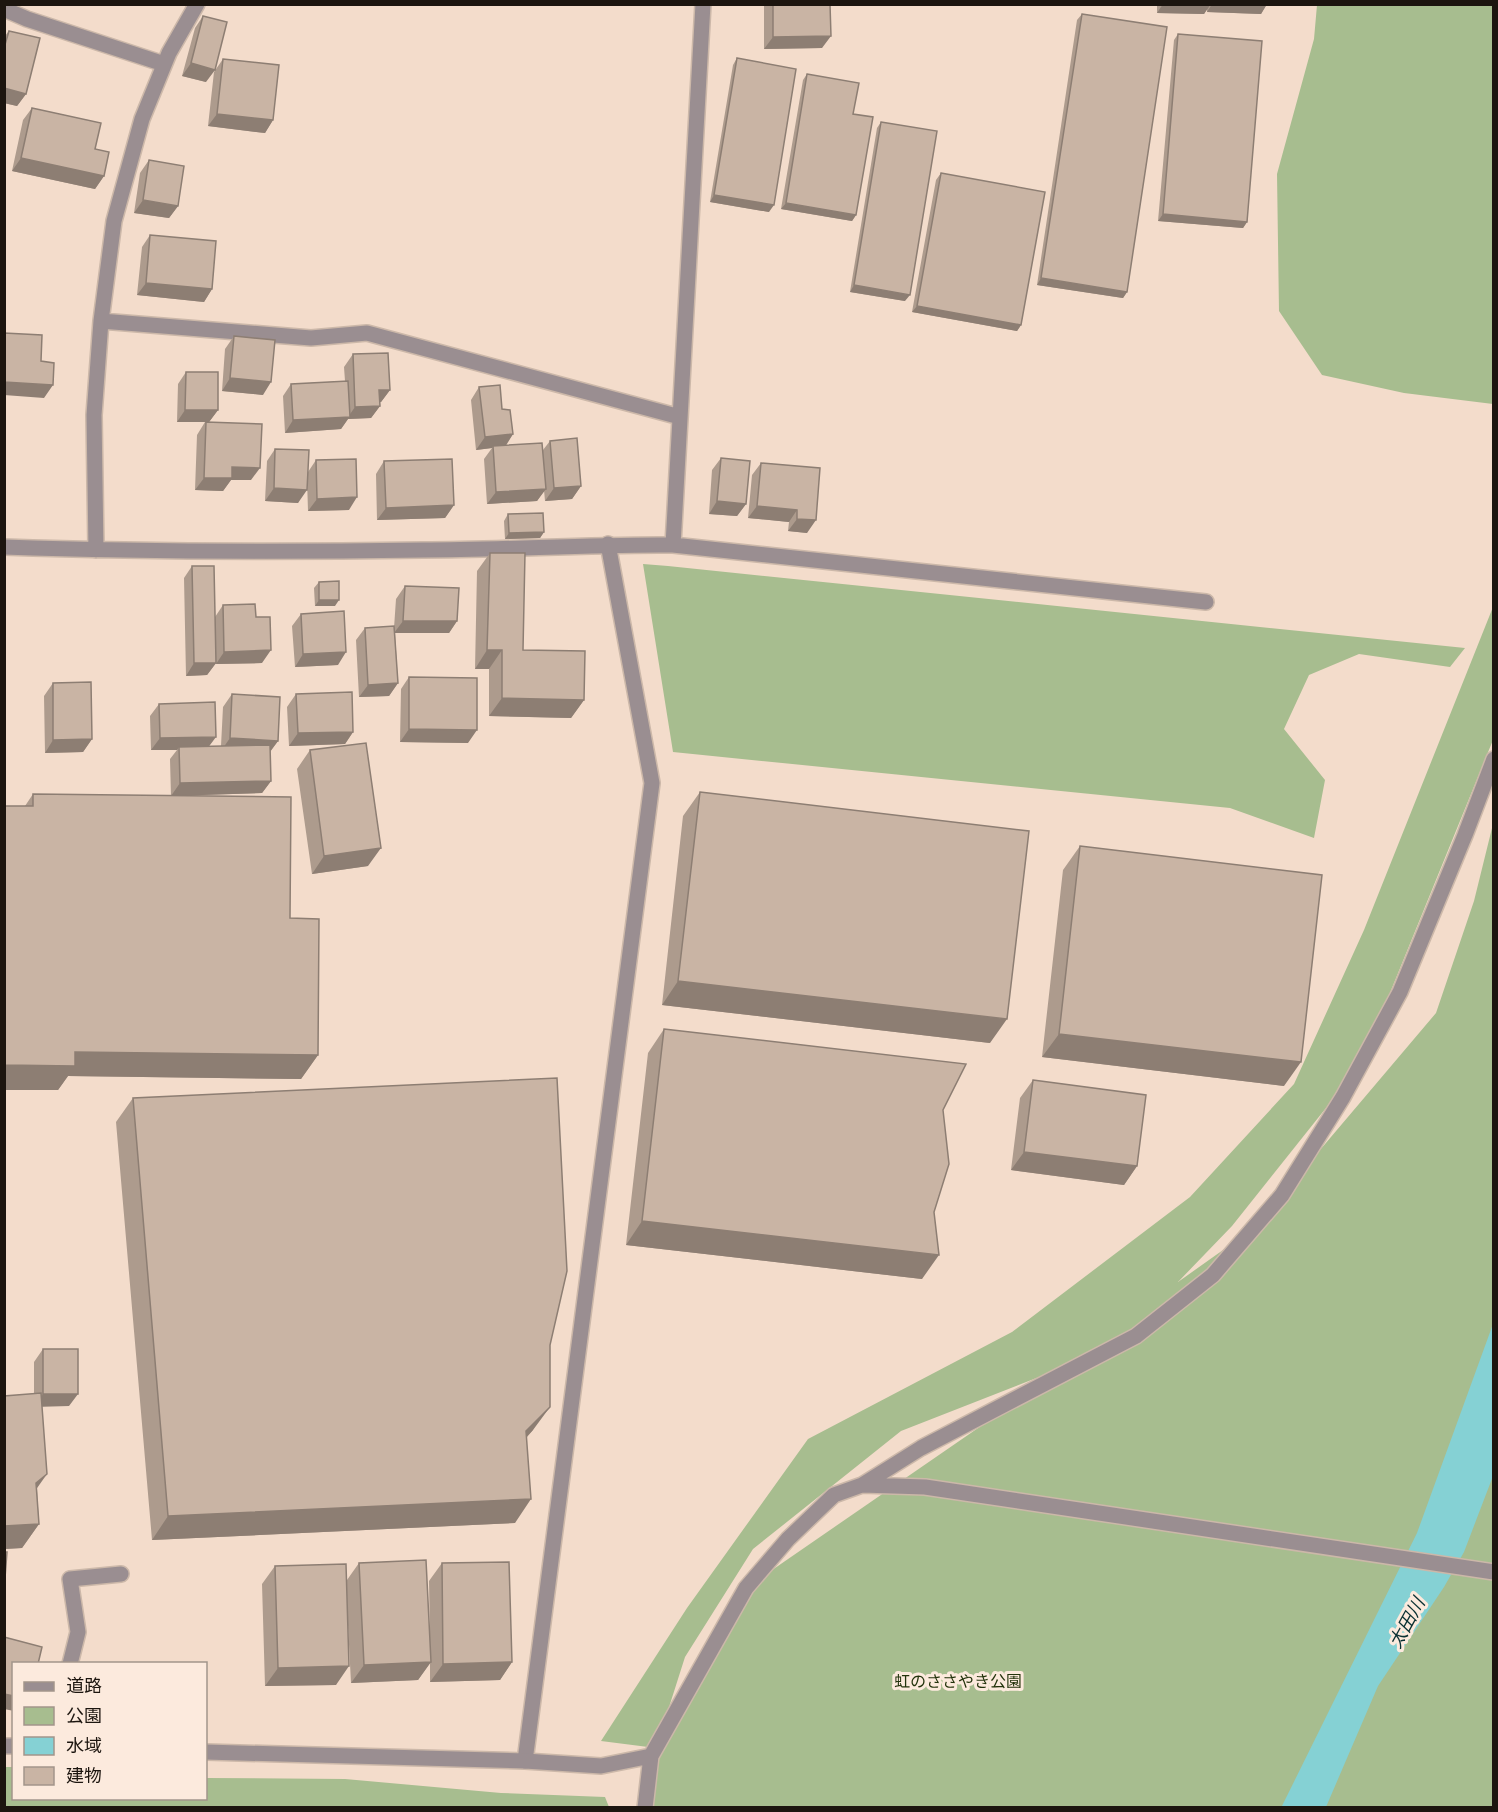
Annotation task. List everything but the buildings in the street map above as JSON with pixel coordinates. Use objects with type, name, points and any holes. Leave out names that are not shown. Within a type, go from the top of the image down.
[{"type":"street","points":[[96,550],[94,415],[101,321],[114,220],[142,119],[164,64],[197,4]]},
{"type":"street","points":[[674,545],[703,4]]},
{"type":"street","points":[[4,9],[27,19],[164,64]]},
{"type":"street","points":[[101,321],[311,338],[366,333],[680,417]]},
{"type":"street","points":[[525,1761],[651,783],[608,544]]},
{"type":"street","points":[[4,547],[96,550],[425,550],[608,544],[674,545],[1206,602]]},
{"type":"street","points":[[645,1808],[651,1756],[746,1588],[788,1539],[834,1495],[862,1485],[921,1448],[1136,1336],[1213,1275],[1282,1195],[1343,1097],[1400,992],[1494,759]]},
{"type":"street","points":[[862,1485],[925,1487],[1494,1572]]},
{"type":"street","points":[[70,1662],[78,1632],[70,1579],[121,1574]]},
{"type":"street","points":[[207,1752],[525,1761],[601,1766],[651,1756]]},
{"type":"green space","points":[[1317,5],[1493,5],[1493,404],[1404,393],[1322,375],[1279,311],[1277,174],[1314,39]]},
{"type":"green space","points":[[643,564],[1465,648],[1450,667],[1359,654],[1309,675],[1284,729],[1325,780],[1314,838],[1230,808],[673,752]]},
{"type":"green space","name":"虹のささやき公園","points":[[1493,607],[1493,740],[1361,1064],[1232,1226],[1178,1282],[1254,1228],[1436,1013],[1474,901],[1493,824],[1493,1807],[646,1807],[649,1772],[746,1588],[1062,1368],[901,1431],[753,1549],[685,1657],[656,1748],[601,1741],[687,1608],[808,1439],[1012,1332],[1190,1197],[1294,1084],[1364,930]]},
{"type":"green space","points":[[4,1767],[12,1767],[12,1800],[207,1800],[207,1778],[345,1779],[501,1793],[605,1797],[609,1807],[5,1807]]},
{"type":"water","name":"太田川","points":[[1493,1324],[1493,1476],[1464,1552],[1444,1587],[1378,1686],[1326,1807],[1281,1808],[1417,1533]]}]
